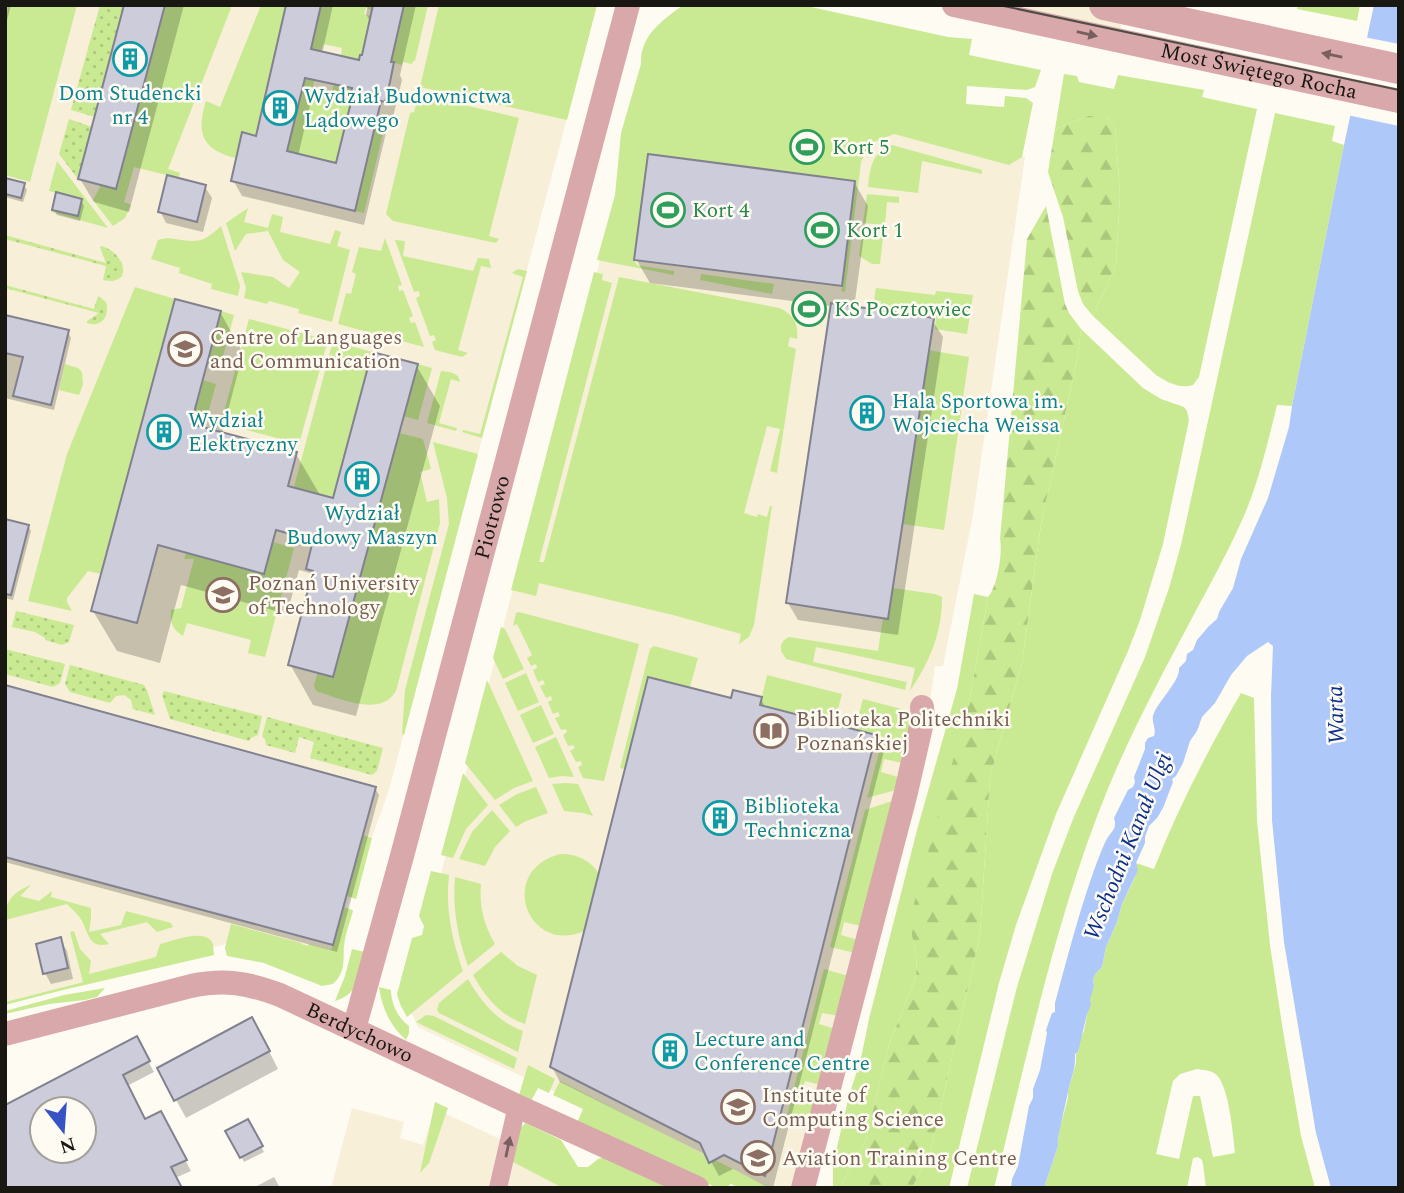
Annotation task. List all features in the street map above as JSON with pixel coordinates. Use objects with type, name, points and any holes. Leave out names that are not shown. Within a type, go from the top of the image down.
[{"type":"street","name":"Piotrowo","points":[[354,1029],[628,5]]},
{"type":"street","name":"Most Świętego Rocha","points":[[954,5],[1399,102]]},
{"type":"street","name":"Most Świętego Rocha","points":[[1114,8],[1399,69]]},
{"type":"street","points":[[803,1188],[906,792],[923,718],[922,707]]},
{"type":"street","name":"Berdychowo","points":[[5,1034],[191,986],[220,982],[245,984],[261,988],[354,1029],[517,1107],[697,1188]]},
{"type":"street","points":[[498,1188],[517,1107]]},
{"type":"shaded area","name":"Poznań University of Technology","points":[[5,5],[597,5],[389,790],[333,945],[326,972],[226,944],[5,1002]]},
{"type":"shaded area","points":[[980,5],[1077,5],[1123,15],[1119,36]]},
{"type":"shaded area","points":[[653,66],[1025,157],[973,515],[943,666],[935,666],[915,808],[803,1188],[757,1188],[418,1027],[408,1006],[547,455]]},
{"type":"shaded area","points":[[352,1108],[404,1122],[400,1138],[423,1145],[435,1109],[607,1188],[331,1188]]},
{"type":"green space","points":[[9,5],[77,5],[30,182],[5,175],[5,20]]},
{"type":"green space","points":[[100,5],[124,5],[95,117],[71,110]]},
{"type":"green space","points":[[165,5],[228,5],[231,8],[168,169],[180,173],[179,178],[134,167],[124,202],[131,205],[125,218],[113,226],[93,200],[101,185],[117,189]]},
{"type":"green space","points":[[261,5],[286,5],[256,135],[242,133],[236,158],[209,145],[202,131],[203,112],[206,101],[220,107]]},
{"type":"green space","points":[[321,5],[373,5],[372,10],[366,8],[364,14],[371,16],[359,60],[341,56],[342,48],[323,44],[321,51],[311,49]]},
{"type":"green space","points":[[404,5],[428,5],[415,61],[412,64],[403,62],[402,65],[391,62]]},
{"type":"green space","points":[[439,5],[597,5],[567,120],[420,87]]},
{"type":"green space","points":[[683,5],[802,5],[948,37],[972,39],[969,55],[1041,70],[1035,87],[1027,90],[967,86],[966,104],[1004,107],[1005,96],[1026,98],[1033,103],[1022,157],[1009,165],[894,134],[874,142],[868,147],[861,162],[845,292],[841,291],[855,181],[649,154],[634,260],[637,265],[674,271],[674,275],[597,260],[615,195],[621,133],[644,45],[654,30]]},
{"type":"green space","points":[[1298,5],[1360,5],[1357,21],[1297,9]]},
{"type":"green space","points":[[1064,74],[1077,76],[1079,82],[1114,89],[1118,75],[1204,90],[1202,97],[1257,109],[1199,377],[1193,385],[1178,385],[1156,375],[1093,316],[1116,265],[1120,194],[1115,127],[1105,116],[1088,116],[1055,129]]},
{"type":"green space","points":[[305,78],[314,80],[313,87],[332,91],[334,84],[352,88],[353,94],[336,163],[287,151]]},
{"type":"green space","points":[[419,94],[519,118],[489,236],[499,239],[496,243],[393,221],[386,214],[410,113],[414,112]]},
{"type":"green space","points":[[1275,113],[1335,126],[1332,141],[1344,145],[1292,406],[1277,405],[1260,472],[1246,511],[1227,553],[1138,723],[1090,835],[1044,985],[994,1188],[967,1188],[1017,987],[1052,874],[1073,819],[1145,657],[1169,588],[1181,545]]},
{"type":"green space","points":[[378,115],[387,116],[364,213],[355,211]]},
{"type":"green space","points":[[1088,116],[1105,116],[1115,127],[1120,194],[1116,265],[1093,316],[1083,304],[1078,291],[1063,217],[1048,172],[1055,129]]},
{"type":"green space","points":[[69,119],[92,127],[78,179],[59,154]]},
{"type":"green space","points":[[892,145],[982,170],[982,174],[922,161],[918,193],[868,187],[876,156]]},
{"type":"green space","points":[[57,161],[108,228],[51,212],[52,210],[78,216],[82,199],[49,191]]},
{"type":"green space","points":[[867,194],[899,197],[899,203],[887,202],[885,225],[863,223]]},
{"type":"green space","points":[[1046,206],[1065,304],[1081,329],[1078,355],[1041,524],[1022,663],[990,777],[980,935],[931,1150],[912,1188],[841,1188],[850,1166],[865,1143],[889,1045],[916,976],[917,956],[912,936],[912,911],[970,698],[988,597],[998,570],[1027,239]]},
{"type":"green space","points":[[248,208],[244,222],[268,228],[272,214],[283,217],[280,232],[330,244],[335,230],[341,232],[337,246],[350,250],[332,322],[298,313],[299,309],[244,298],[246,288],[241,272],[273,277],[289,288],[300,272],[283,260],[268,231],[246,234],[235,251],[226,223]]},
{"type":"green space","points":[[221,226],[240,286],[238,296],[211,289],[212,284],[179,273],[180,268],[151,259],[158,240],[200,240]]},
{"type":"green space","points":[[862,234],[883,237],[880,264],[872,264],[859,256]]},
{"type":"green space","points":[[5,235],[106,263],[100,247],[102,246],[117,256],[123,269],[122,275],[112,281],[103,280],[106,266],[5,239]]},
{"type":"green space","points":[[385,238],[402,285],[398,286],[399,291],[403,290],[413,316],[409,318],[411,323],[415,322],[424,347],[338,324],[346,293],[351,294],[356,274],[352,272],[359,247],[381,251]]},
{"type":"green space","points":[[395,240],[405,241],[403,256],[473,271],[478,258],[489,259],[491,268],[481,266],[458,350],[468,353],[462,357],[435,350],[432,342],[436,340],[434,335],[430,336],[416,298],[420,296],[419,291],[414,292]]},
{"type":"green space","points":[[518,269],[527,271],[482,438],[462,432],[480,434],[523,277],[512,273]]},
{"type":"green space","points":[[594,272],[603,274],[602,280],[612,283],[539,562],[544,562],[619,277],[779,308],[788,313],[796,324],[797,339],[790,337],[788,346],[796,349],[777,473],[770,471],[780,429],[767,426],[744,513],[767,517],[772,506],[754,625],[749,637],[739,644],[741,634],[539,583],[536,596],[511,590]]},
{"type":"green space","points":[[701,274],[774,284],[772,294],[700,280]]},
{"type":"green space","points":[[5,285],[94,309],[98,296],[106,302],[106,316],[97,324],[87,323],[99,313],[5,288]]},
{"type":"green space","points":[[135,287],[175,299],[101,574],[88,571],[67,598],[72,611],[28,601],[67,454]]},
{"type":"green space","points":[[876,288],[935,295],[936,291],[973,295],[967,334],[935,329],[936,316],[880,308],[881,301],[874,300]]},
{"type":"green space","points":[[221,311],[234,315],[220,368],[206,364]]},
{"type":"green space","points":[[249,319],[328,340],[299,444],[221,423]]},
{"type":"green space","points":[[1081,329],[1143,388],[1161,399],[1184,407],[1189,420],[1163,544],[1140,620],[1056,814],[1016,925],[999,983],[949,1188],[912,1188],[931,1150],[980,935],[990,777],[1022,663],[1041,524],[1078,355]]},
{"type":"green space","points":[[333,341],[372,352],[326,524],[317,494],[294,487]]},
{"type":"green space","points":[[928,350],[969,357],[944,530],[903,524]]},
{"type":"green space","points":[[65,364],[82,372],[83,384],[79,395],[59,390]]},
{"type":"green space","points":[[418,364],[432,368],[418,420],[403,416]]},
{"type":"green space","points":[[441,371],[453,373],[458,376],[460,382],[451,379],[439,423],[457,428],[456,431],[427,423]]},
{"type":"green space","points":[[202,380],[216,384],[188,487],[174,484]]},
{"type":"green space","points":[[399,433],[423,439],[431,469],[420,472],[427,502],[439,499],[440,523],[396,691],[389,699],[380,703],[359,704],[318,692],[314,685],[318,672],[333,676]]},
{"type":"green space","points":[[433,442],[478,454],[404,735],[405,690],[449,524],[447,498]]},
{"type":"green space","points":[[273,542],[294,548],[265,657],[248,653],[251,640],[187,623],[183,636],[176,631],[171,622],[171,610],[181,608],[194,559],[184,559],[186,553],[264,574]]},
{"type":"green space","points":[[893,588],[942,597],[940,623],[934,646],[910,691],[915,668],[816,647],[813,662],[907,682],[905,690],[786,659],[781,651],[781,645],[789,637],[878,651],[883,618],[888,618]]},
{"type":"green space","points":[[974,594],[988,597],[970,698],[912,935],[917,956],[916,976],[889,1045],[865,1143],[850,1166],[841,1188],[833,1188],[833,1164],[849,1096],[861,1058],[917,830],[957,689]]},
{"type":"green space","points":[[16,611],[74,625],[69,642],[62,645],[45,640],[35,632],[12,627]]},
{"type":"green space","points":[[516,613],[639,644],[604,781],[583,778],[578,767],[582,765],[581,761],[576,762],[570,751],[575,748],[573,745],[568,746],[563,735],[567,732],[566,729],[561,730],[555,718],[560,716],[558,712],[553,714],[548,702],[552,700],[551,696],[546,698],[540,686],[545,684],[543,680],[538,682],[533,670],[537,668],[536,664],[531,666],[527,658],[532,655],[517,624],[513,626]]},
{"type":"green space","points":[[501,627],[505,629],[524,669],[503,679],[493,658]]},
{"type":"green space","points":[[654,646],[698,658],[690,687],[648,677],[625,769],[620,768],[650,649]]},
{"type":"green space","points":[[5,649],[65,664],[60,683],[53,687],[5,674]]},
{"type":"green space","points":[[70,665],[144,685],[155,715],[133,709],[131,700],[124,695],[116,696],[110,703],[70,692],[65,684]]},
{"type":"green space","points":[[526,673],[539,702],[518,711],[505,683]]},
{"type":"green space","points":[[767,675],[842,694],[834,724],[760,705]]},
{"type":"green space","points":[[487,680],[533,781],[514,788],[495,800],[465,763]]},
{"type":"green space","points":[[164,691],[262,716],[258,735],[249,741],[170,719],[162,695]]},
{"type":"green space","points":[[1241,693],[1254,698],[1257,821],[1270,945],[1301,1136],[1315,1188],[1206,1188],[1202,1160],[1198,1157],[1193,1158],[1187,1188],[1044,1188],[1058,1146],[1076,1054],[1094,986],[1093,979],[1102,967],[1106,947],[1135,877],[1136,863],[1154,869],[1183,802]],"holes":[[[1197,1069],[1214,1073],[1223,1086],[1235,1153],[1213,1157],[1200,1096],[1193,1096],[1179,1159],[1156,1154],[1173,1081],[1180,1074]]]},
{"type":"green space","points":[[863,699],[913,712],[902,763],[884,759],[881,772],[898,777],[899,789],[867,798],[883,737],[855,729]]},
{"type":"green space","points":[[541,705],[554,734],[533,743],[520,715]]},
{"type":"green space","points":[[267,717],[383,748],[377,771],[372,775],[310,758],[314,742],[299,737],[295,753],[266,745],[262,736]]},
{"type":"green space","points":[[556,737],[574,777],[549,778],[535,747]]},
{"type":"green space","points":[[463,773],[488,805],[466,829],[453,858],[441,855]]},
{"type":"green space","points":[[552,784],[578,784],[593,816],[564,811]]},
{"type":"green space","points":[[536,787],[548,813],[516,827],[499,805]]},
{"type":"green space","points":[[895,800],[861,926],[844,922],[841,935],[858,940],[855,953],[830,947],[865,810]]},
{"type":"green space","points":[[492,810],[510,831],[495,847],[485,866],[459,859],[472,832]]},
{"type":"green space","points":[[363,835],[372,838],[356,899],[347,896]]},
{"type":"green space","points":[[560,854],[584,859],[601,876],[588,929],[567,935],[550,933],[536,924],[528,910],[525,894],[528,878],[540,864]]},
{"type":"green space","points":[[431,871],[449,875],[450,924],[463,971],[407,1017],[397,994],[412,938],[422,935],[424,926],[419,916]]},
{"type":"green space","points":[[455,877],[481,884],[483,916],[495,944],[468,966],[457,922]]},
{"type":"green space","points":[[31,885],[20,896],[39,901],[52,891],[51,897],[91,908],[89,932],[121,925],[126,911],[171,923],[173,927],[157,932],[147,922],[100,934],[109,944],[102,945],[91,939],[81,919],[67,904],[5,920],[11,898]]},
{"type":"green space","points":[[344,907],[353,911],[345,942],[342,970],[333,984],[322,986],[264,963],[227,956],[225,948],[231,924],[331,950]]},
{"type":"green space","points":[[74,931],[80,949],[91,961],[89,974],[156,957],[160,944],[189,936],[204,936],[209,939],[213,944],[214,955],[5,1005],[5,1002],[83,982],[70,932]]},
{"type":"green space","points":[[352,949],[365,952],[357,982],[349,993],[335,1001],[345,976]]},
{"type":"green space","points":[[501,952],[518,966],[537,975],[525,1024],[508,1016],[495,1005],[473,975]]},
{"type":"green space","points":[[824,969],[849,976],[839,1016],[822,1013],[819,1024],[836,1029],[821,1085],[805,1081],[802,1093],[819,1098],[813,1111],[785,1124]]},
{"type":"green space","points":[[468,979],[491,1010],[523,1031],[518,1052],[439,1013],[439,1003]]},
{"type":"green space","points":[[379,987],[391,990],[396,1010],[409,1026],[406,1040],[395,1029],[388,1016]]},
{"type":"green space","points":[[105,988],[97,997],[5,1014],[5,1011],[64,995]]},
{"type":"green space","points":[[426,1015],[434,1016],[517,1058],[514,1069],[416,1022]]},
{"type":"green space","points":[[528,1065],[555,1079],[549,1093],[538,1088],[531,1101],[519,1095]]},
{"type":"green space","points":[[560,1081],[770,1188],[740,1188],[731,1184],[717,1188],[577,1123],[583,1109],[553,1095]]},
{"type":"green space","points":[[435,1102],[448,1108],[429,1163],[420,1173]]},
{"type":"green space","points":[[526,1123],[561,1140],[578,1167],[588,1167],[604,1157],[680,1188],[563,1188],[513,1162],[520,1128]]},
{"type":"water","points":[[1374,5],[1399,5],[1399,1188],[1331,1188],[1316,1133],[1284,942],[1272,820],[1273,646],[1268,642],[1247,656],[1231,675],[1215,703],[1202,717],[1183,763],[1172,779],[1163,808],[1149,826],[1136,863],[1138,870],[1106,947],[1102,967],[1093,979],[1091,1005],[1078,1052],[1075,1054],[1058,1146],[1044,1188],[1011,1188],[1033,1089],[1040,1070],[1046,1030],[1052,1013],[1055,1012],[1070,949],[1097,862],[1114,829],[1114,818],[1128,790],[1133,787],[1145,743],[1148,738],[1154,736],[1154,713],[1176,679],[1187,654],[1217,619],[1233,588],[1241,559],[1268,498],[1289,427]]},
{"type":"pier","points":[[1364,37],[1399,44],[1399,126],[1347,115]]},
{"type":"building","name":"Dom Studencki nr 4","points":[[124,5],[165,5],[116,189],[78,179]]},
{"type":"building","name":"Wydział Budownictwa Lądowego","points":[[286,5],[321,5],[311,49],[359,60],[373,5],[404,5],[391,62],[394,62],[390,82],[385,102],[381,101],[355,211],[231,181],[242,132],[256,136]],"holes":[[[305,78],[352,88],[353,94],[336,163],[287,151]]]},
{"type":"building","points":[[648,154],[855,181],[842,286],[634,260]]},
{"type":"building","points":[[167,175],[206,185],[197,222],[158,212]]},
{"type":"building","points":[[5,178],[25,183],[21,198],[5,194]]},
{"type":"building","points":[[56,192],[82,199],[78,216],[52,210]]},
{"type":"building","points":[[175,299],[221,311],[191,424],[297,452],[288,486],[333,498],[372,352],[418,364],[333,677],[288,665],[313,571],[306,569],[313,540],[276,530],[264,574],[158,545],[137,623],[91,611]]},
{"type":"building","name":"Hala Sportowa im. Wojciecha Weissa","points":[[831,303],[934,318],[888,619],[786,603]]},
{"type":"building","points":[[5,315],[69,330],[51,405],[13,396],[23,357],[5,353]]},
{"type":"building","points":[[5,519],[29,525],[11,595],[5,594]]},
{"type":"building","points":[[648,677],[731,698],[733,690],[762,697],[760,705],[876,735],[765,1176],[724,1155],[709,1163],[700,1143],[550,1067]]},
{"type":"building","points":[[5,685],[376,787],[333,945],[5,857]]},
{"type":"building","points":[[61,937],[68,968],[43,974],[36,944]]},
{"type":"building","points":[[252,1017],[270,1051],[174,1101],[157,1068]]},
{"type":"building","points":[[137,1036],[150,1061],[123,1075],[145,1119],[161,1111],[187,1160],[171,1167],[182,1188],[5,1188],[5,1105]]},
{"type":"building","points":[[248,1119],[263,1146],[240,1158],[225,1131]]},
{"type":"tram line","points":[[999,5],[1399,90]]},
{"type":"place","name":"Dom Studencki nr 4","points":[[130,59]]},
{"type":"place","name":"Wydział Budownictwa Lądowego","points":[[280,108]]},
{"type":"place","name":"Kort 5","points":[[807,147]]},
{"type":"place","name":"Kort 4","points":[[668,210]]},
{"type":"place","name":"Kort 1","points":[[822,230]]},
{"type":"place","name":"KS Pocztowiec","points":[[809,309]]},
{"type":"place","name":"Centre of Languages and Communication","points":[[185,349]]},
{"type":"place","name":"Hala Sportowa im. Wojciecha Weissa","points":[[867,413]]},
{"type":"place","name":"Wydział Elektryczny","points":[[164,432]]},
{"type":"place","name":"Wydział Budowy Maszyn","points":[[362,479]]},
{"type":"place","name":"Poznań University of Technology","points":[[223,595]]},
{"type":"place","name":"Biblioteka Politechniki Poznańskiej","points":[[771,731]]},
{"type":"place","name":"Biblioteka Techniczna","points":[[720,818]]},
{"type":"place","name":"Lecture and Conference Centre","points":[[670,1051]]},
{"type":"place","name":"Institute of Computing Science","points":[[738,1107]]},
{"type":"place","name":"Aviation Training Centre","points":[[758,1158]]},
{"type":"water label","name":"Warta","points":[[1335,715]]},
{"type":"water label","name":"Wschodni Kanał Ulgi","points":[[1127,846]]}]
